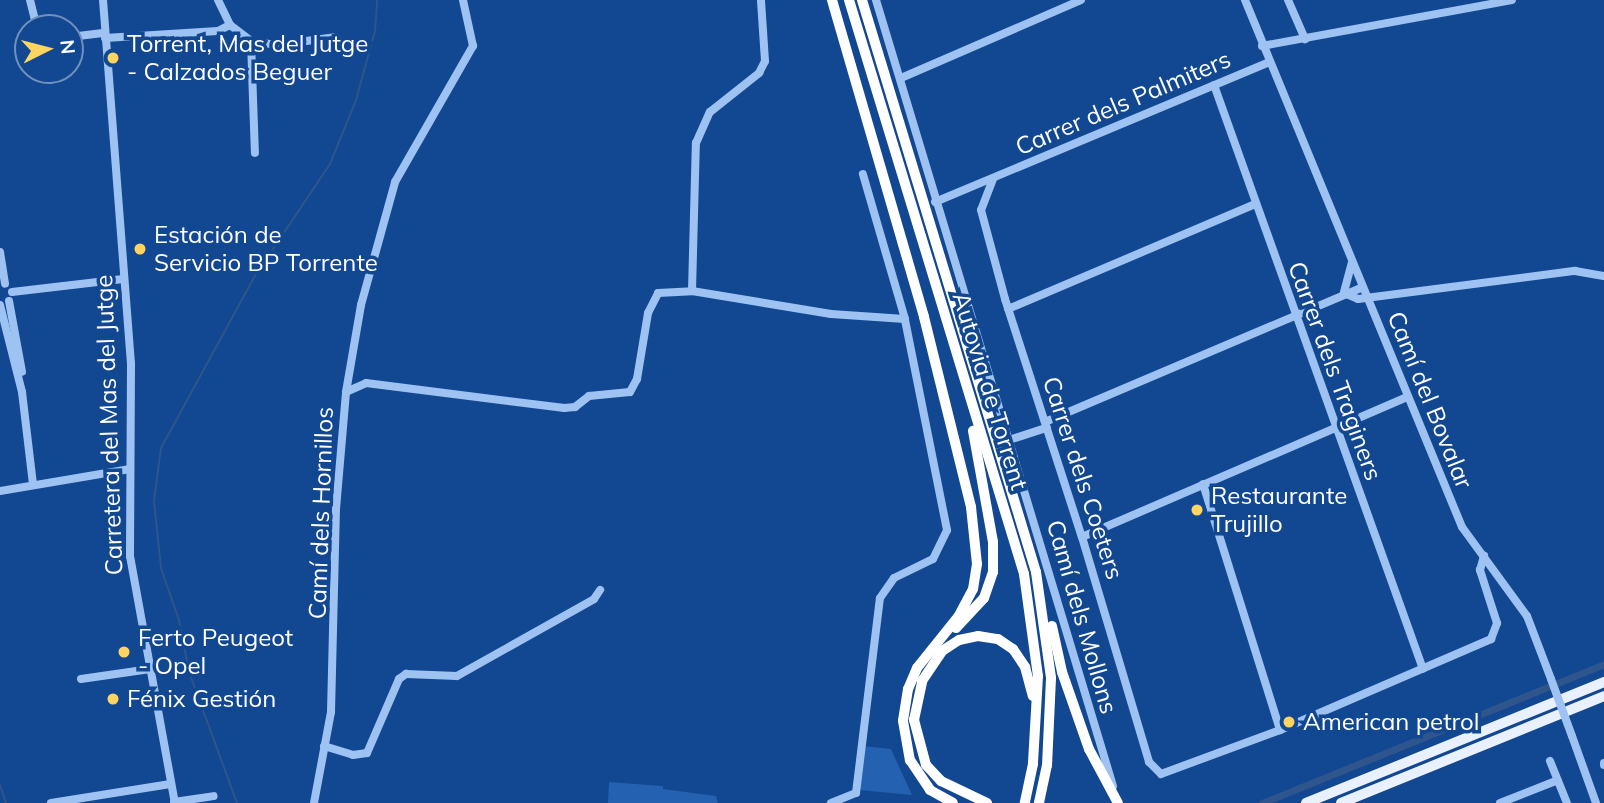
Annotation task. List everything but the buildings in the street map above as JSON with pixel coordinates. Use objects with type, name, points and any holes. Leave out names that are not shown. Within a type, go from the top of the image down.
[{"type":"highway","points":[[832,0],[935,356],[971,507],[977,564],[973,589],[958,617],[917,668],[904,701],[904,742],[930,790],[953,803]]},
{"type":"highway","name":"Autovia de Torrent","points":[[849,0],[1024,574],[1034,628],[1038,714],[1023,803]]},
{"type":"highway","name":"Autovia de Torrent","points":[[862,0],[1036,572],[1051,678],[1040,803]]},
{"type":"highway","points":[[917,668],[984,597],[993,572],[983,471],[943,310]]},
{"type":"highway","points":[[1013,493],[1040,570],[1062,672],[1090,749],[1118,803]]},
{"type":"highway","points":[[987,803],[941,781],[926,765],[914,720],[927,670],[942,651],[959,640],[978,636],[998,639],[1013,649],[1025,667],[1032,691],[1023,803]]},
{"type":"main road","points":[[1306,803],[1604,682]]},
{"type":"main road","points":[[1341,803],[1604,696]]},
{"type":"street","name":"Carretera del Mas del Jutge","points":[[103,0],[131,364],[130,556],[175,803]]},
{"type":"street","points":[[218,0],[230,25],[251,41],[276,45],[336,37]]},
{"type":"street","name":"Camí dels Hornillos","points":[[314,803],[324,746],[336,626],[336,509],[346,392],[361,305],[395,182],[472,46],[463,0]]},
{"type":"street","points":[[692,291],[696,143],[715,106],[759,73],[765,61],[761,0]]},
{"type":"street","name":"Camí dels Mollons","points":[[876,0],[1118,803]]},
{"type":"street","points":[[901,78],[1081,0]]},
{"type":"street","name":"Camí del Bovalar","points":[[1245,0],[1462,527],[1527,615],[1596,803]]},
{"type":"street","points":[[1288,0],[1305,39]]},
{"type":"street","points":[[1469,0],[1473,9]]},
{"type":"street","name":"Carrer dels Palmiters","points":[[1262,46],[1512,0]]},
{"type":"street","points":[[84,36],[218,31],[230,25]]},
{"type":"street","points":[[251,41],[255,153]]},
{"type":"street","name":"Carrer dels Palmiters","points":[[935,202],[1269,62]]},
{"type":"street","name":"Carrer dels Traginers","points":[[1214,85],[1292,314],[1423,669]]},
{"type":"street","points":[[831,803],[856,793],[880,598],[894,578],[933,559],[947,536],[934,449],[905,319],[863,174]]},
{"type":"street","name":"Carrer dels Coeters","points":[[993,179],[981,209],[1008,309],[1082,537],[1149,762],[1161,774],[1172,773],[1280,730]]},
{"type":"street","points":[[1008,309],[1255,204]]},
{"type":"street","points":[[0,252],[33,484]]},
{"type":"street","points":[[1343,292],[1352,262]]},
{"type":"street","points":[[1343,292],[1358,299],[1575,271],[1604,276]]},
{"type":"street","points":[[5,300],[123,279]]},
{"type":"street","points":[[1009,440],[1292,314],[1343,292],[1363,287]]},
{"type":"street","points":[[346,392],[366,383],[564,408],[575,407],[589,396],[630,392],[638,379],[649,313],[658,293],[692,291],[831,314],[905,319]]},
{"type":"street","points":[[1082,537],[1407,397]]},
{"type":"street","points":[[0,491],[130,469]]},
{"type":"street","points":[[1203,484],[1280,730],[1491,639],[1497,623],[1480,570],[1484,556]]},
{"type":"street","points":[[324,746],[353,755],[367,753],[398,679],[405,674],[457,676],[594,599],[600,590]]},
{"type":"street","points":[[81,679],[150,669]]},
{"type":"street","points":[[1550,761],[1567,803]]},
{"type":"street","points":[[1500,803],[1558,780]]},
{"type":"street","points":[[51,803],[171,784]]},
{"type":"street","points":[[175,803],[214,796]]},
{"type":"shaded area","points":[[863,746],[891,749],[912,795],[859,790]]},
{"type":"shaded area","points":[[609,782],[663,786],[663,789],[716,796],[718,803],[608,803]]},
{"type":"waterway","points":[[237,803],[189,672],[179,620],[161,568],[154,501],[161,448],[253,279],[330,164],[356,100],[375,31],[377,0]]},
{"type":"waterway","points":[[1262,803],[1604,664]]},
{"type":"waterway","points":[[0,785],[6,803]]},
{"type":"place","name":"Torrent, Mas del Jutge - Calzados Beguer","points":[[113,58]]},
{"type":"place","name":"Estación de Servicio BP Torrente","points":[[140,249]]},
{"type":"place","name":"Restaurante Trujillo","points":[[1197,510]]},
{"type":"place","name":"Ferto Peugeot - Opel","points":[[124,652]]},
{"type":"place","name":"Fénix Gestión","points":[[113,699]]},
{"type":"place","name":"American petrol","points":[[1289,722]]}]
